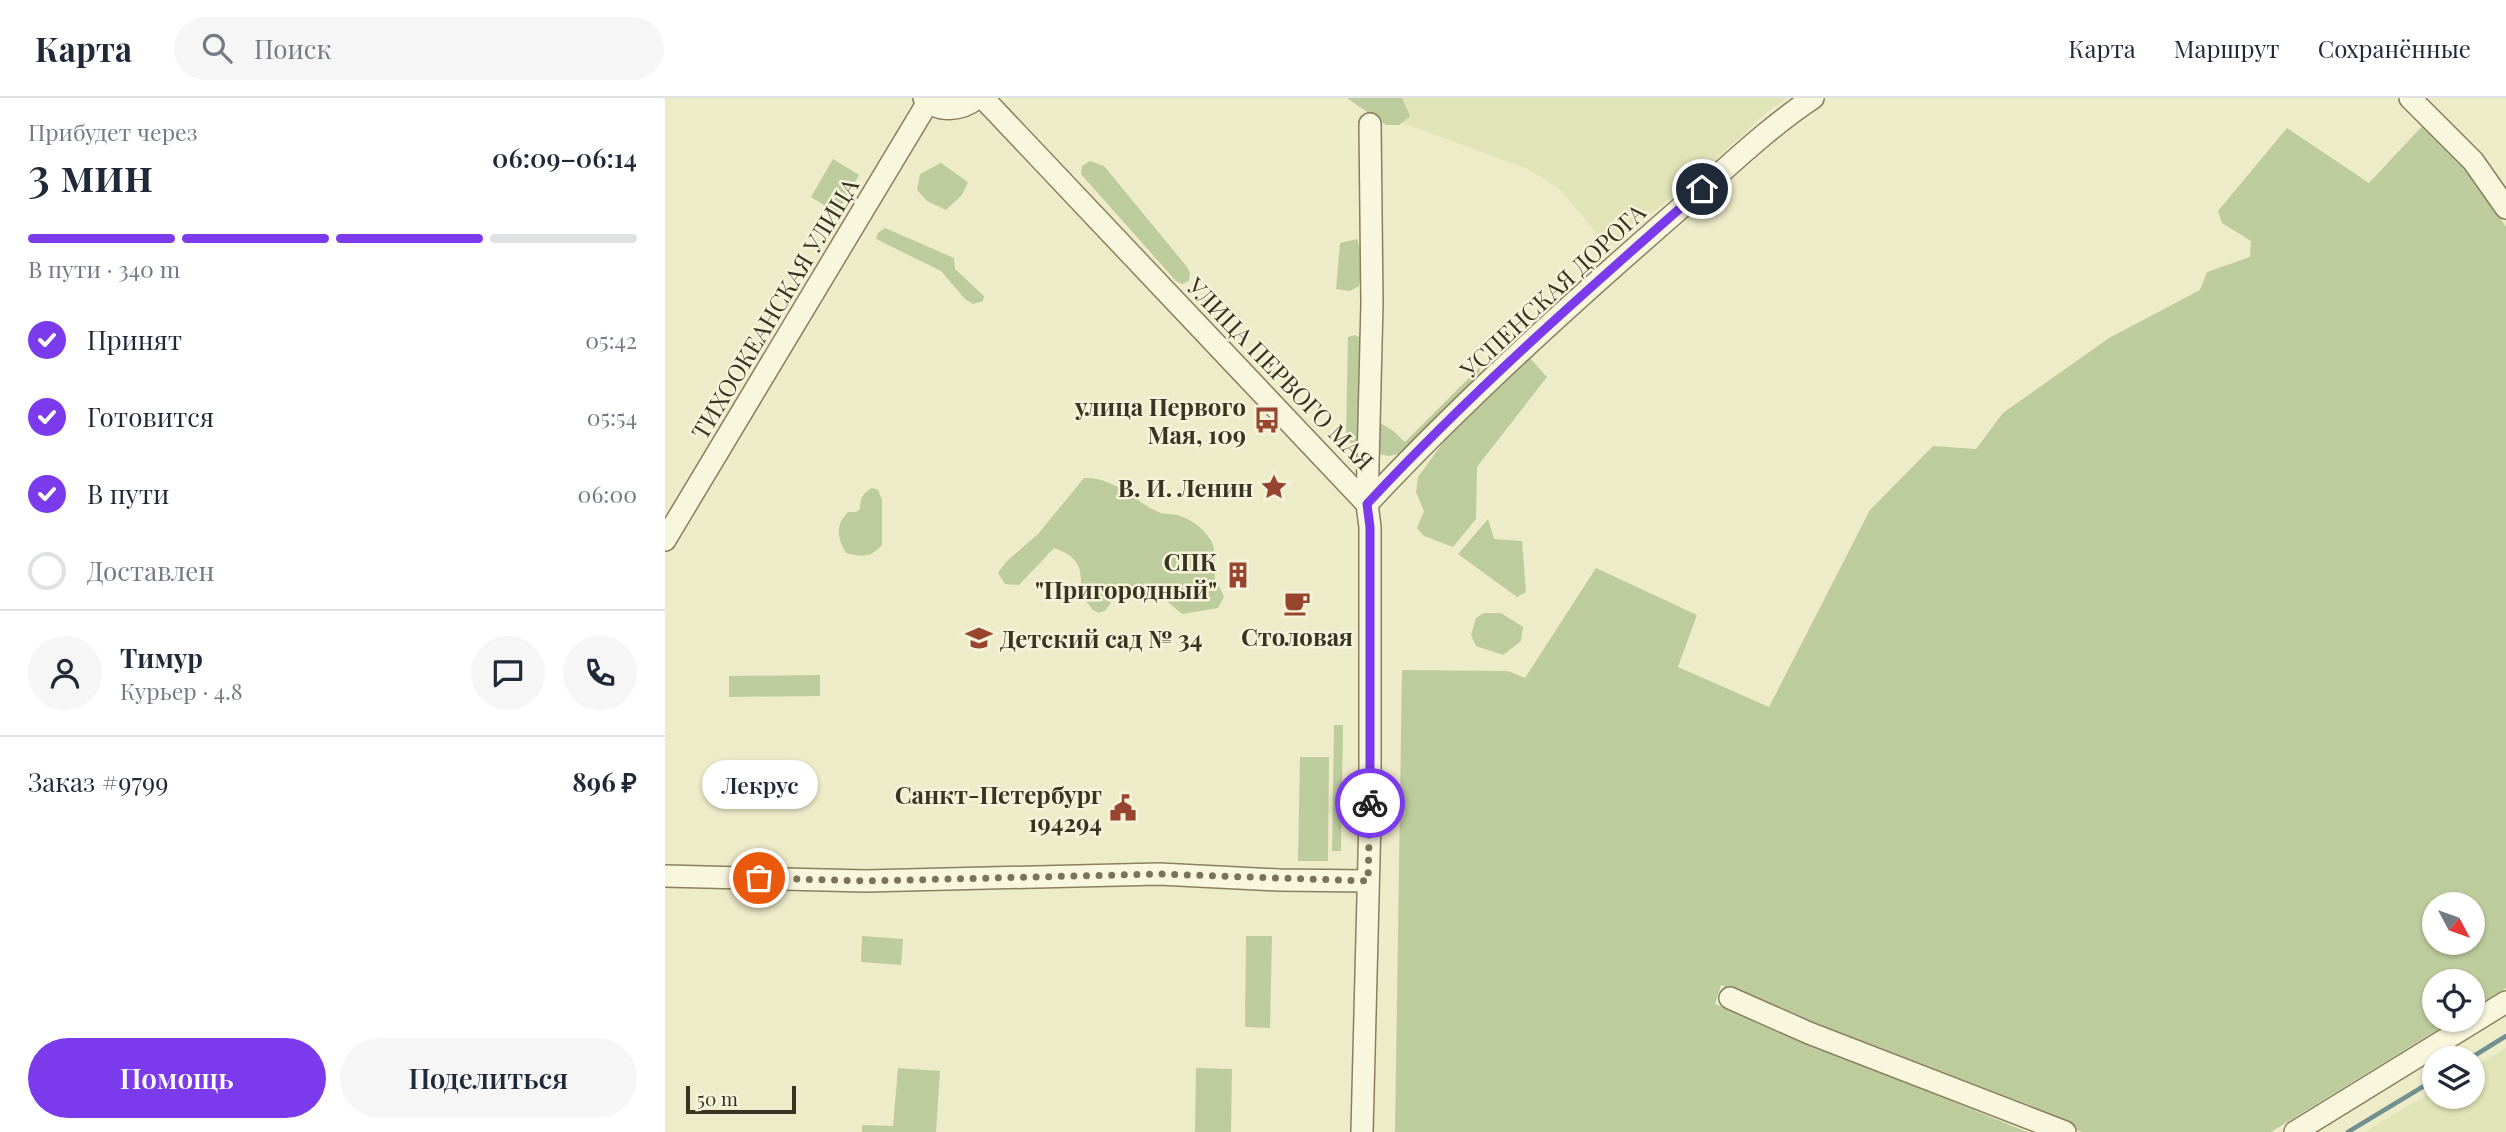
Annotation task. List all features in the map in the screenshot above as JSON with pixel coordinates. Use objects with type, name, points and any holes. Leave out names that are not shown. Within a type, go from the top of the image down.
[{"type":"street","points":[[926,100],[941,108],[956,109],[977,98]]},
{"type":"street","name":"УЛИЦА ПЕРВОГО МАЯ","points":[[983,98],[1367,504],[1370,527],[1368,881],[1361,1132]]},
{"type":"street","name":"УСПЕНСКАЯ ДОРОГА","points":[[1367,504],[1417,451],[1617,262],[1781,119],[1813,98]]},
{"type":"street","points":[[2410,98],[2473,161],[2506,208]]},
{"type":"street","name":"ТИХООКЕАНСКАЯ УЛИЦА","points":[[665,540],[926,100]]},
{"type":"street","points":[[1367,504],[1372,303],[1370,124]]},
{"type":"street","points":[[665,876],[866,881],[1159,874],[1368,881]]},
{"type":"street","points":[[1730,998],[1809,1033],[2065,1132]]},
{"type":"street","points":[[2295,1132],[2506,1002]]},
{"type":"green space","points":[[1347,98],[1402,98],[1410,116],[1399,125],[1386,125]]},
{"type":"green space","points":[[1386,98],[1787,98],[1767,112],[1690,183],[1608,247],[1560,189],[1528,169],[1386,117]]},
{"type":"green space","points":[[2426,122],[2468,169],[2506,227],[2506,988],[2485,1001],[2485,969],[2422,969],[2422,1032],[2434,1032],[2271,1132],[2082,1132],[1849,1041],[1721,985],[1715,1004],[2027,1132],[1395,1132],[1402,670],[1508,671],[1525,678],[1596,568],[1697,615],[1678,667],[1769,707],[1870,510],[1933,446],[1976,449],[2003,413],[2109,338],[2200,290],[2207,272],[2250,257],[2251,241],[2222,223],[2218,211],[2287,128],[2369,183]]},
{"type":"green space","points":[[833,159],[859,175],[837,213],[811,197]]},
{"type":"green space","points":[[1090,161],[1104,166],[1187,267],[1190,273],[1189,281],[1182,284],[1176,281],[1081,174],[1082,166]]},
{"type":"green space","points":[[941,163],[968,182],[962,195],[946,210],[927,201],[917,190],[920,174]]},
{"type":"green space","points":[[885,228],[954,258],[955,269],[984,296],[983,301],[973,304],[965,299],[941,271],[876,239],[878,233]]},
{"type":"green space","points":[[1357,239],[1363,257],[1359,286],[1350,291],[1336,289],[1340,243]]},
{"type":"green space","points":[[1355,335],[1361,338],[1361,412],[1392,430],[1405,442],[1481,366],[1479,373],[1408,450],[1389,456],[1355,449],[1346,437],[1348,337]]},
{"type":"green space","points":[[1529,357],[1547,377],[1477,467],[1476,519],[1453,547],[1424,536],[1417,528],[1424,511],[1416,492],[1418,477],[1453,429]]},
{"type":"green space","points":[[1084,478],[1105,481],[1158,512],[1180,516],[1201,528],[1214,548],[1215,582],[1224,597],[1218,608],[1182,614],[1162,597],[1126,587],[1119,590],[1106,610],[1099,613],[1093,610],[1080,594],[1078,565],[1069,555],[1054,548],[1019,585],[1005,584],[998,573],[1006,562],[1038,534]]},
{"type":"green space","points":[[872,488],[878,490],[882,500],[882,545],[866,555],[846,553],[839,537],[841,522],[848,512],[860,509],[863,496]]},
{"type":"green space","points":[[1488,519],[1494,539],[1522,541],[1526,592],[1517,597],[1458,554]]},
{"type":"green space","points":[[1484,613],[1501,613],[1523,627],[1521,641],[1503,655],[1476,646],[1471,635],[1476,618]]},
{"type":"green space","points":[[820,675],[820,696],[729,697],[729,676]]},
{"type":"green space","points":[[1334,725],[1343,725],[1341,851],[1332,851]]},
{"type":"green space","points":[[1300,757],[1329,757],[1328,861],[1298,861]]},
{"type":"green space","points":[[862,936],[903,939],[901,965],[861,962]]},
{"type":"green space","points":[[1246,936],[1272,936],[1270,1028],[1245,1027]]},
{"type":"green space","points":[[2506,1048],[2506,1132],[2365,1132],[2422,1097],[2422,1109],[2485,1109],[2485,1060]]},
{"type":"green space","points":[[898,1068],[940,1071],[936,1132],[862,1132],[862,1125],[893,1126]]},
{"type":"green space","points":[[1196,1068],[1232,1069],[1231,1132],[1195,1132]]},
{"type":"waterway","points":[[2485,1049],[2506,1036]]},
{"type":"waterway","points":[[2348,1132],[2422,1087]]},
{"type":"way so far","points":[[759,878],[866,881],[1159,874],[1368,881],[1370,803]]},
{"type":"place","name":"улица Первого Мая, 109","points":[[1267,420]]},
{"type":"place","name":"В. И. Ленин","points":[[1274,487]]},
{"type":"place","name":"СПК \"Пригородный\"","points":[[1238,575]]},
{"type":"place","name":"Столовая","points":[[1297,603]]},
{"type":"place","name":"Детский сад № 34","points":[[979,638]]},
{"type":"place","name":"Санкт-Петербург 194294","points":[[1123,808]]},
{"type":"place","name":"Лекрус","points":[[759,878]]},
{"type":"route","points":[[1370,803],[1370,527],[1367,504],[1417,451],[1617,262],[1702,189]]}]
